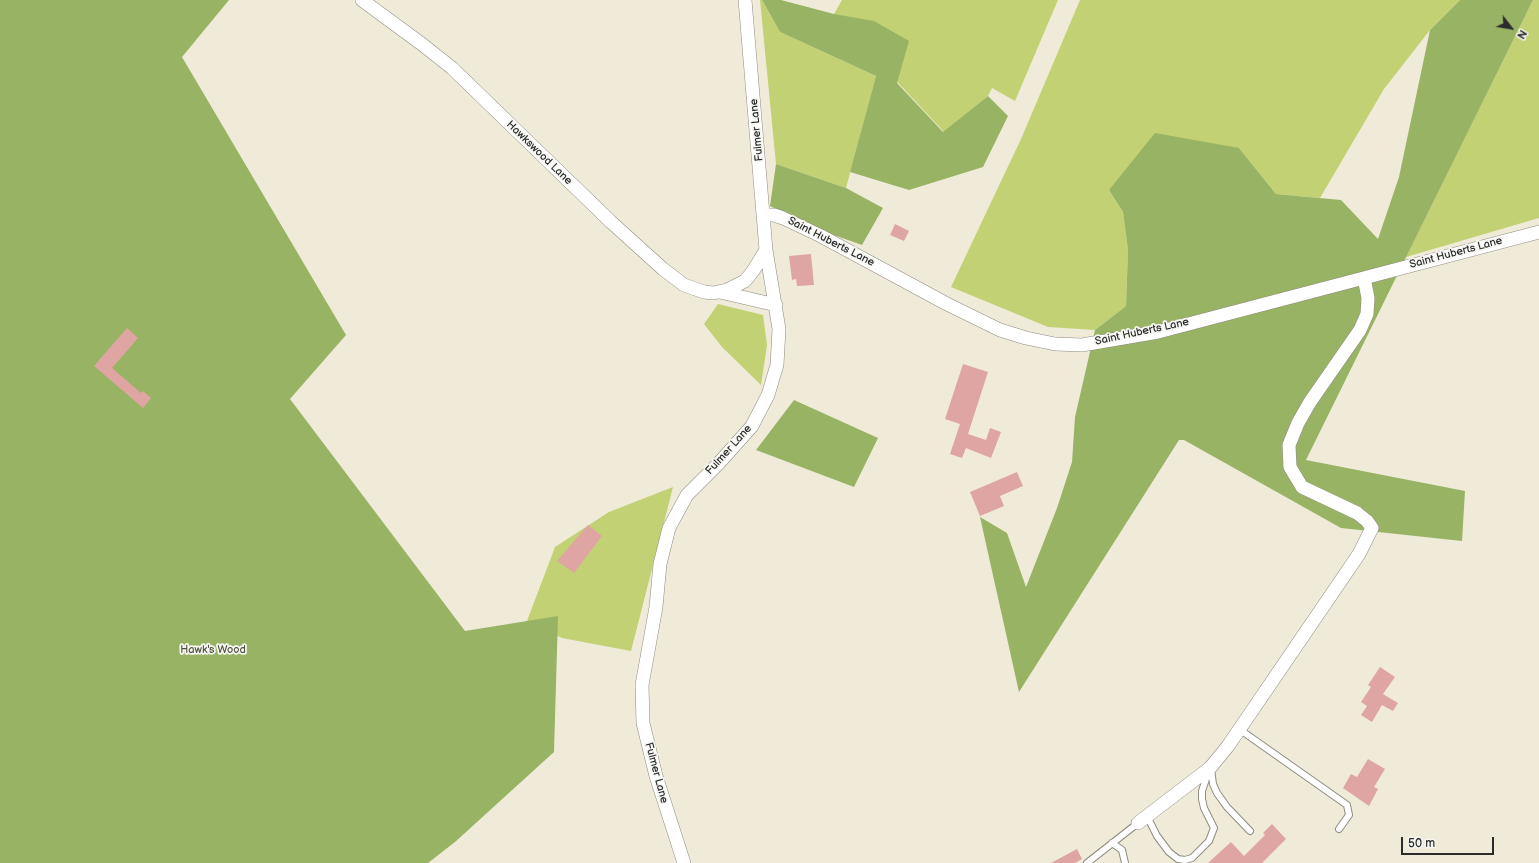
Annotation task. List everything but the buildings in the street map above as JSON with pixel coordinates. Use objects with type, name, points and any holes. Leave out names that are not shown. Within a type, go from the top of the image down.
[{"type":"street","name":"Hawkswood Lane","points":[[362,0],[452,68],[553,168],[663,269],[684,285],[712,293],[720,292],[776,305]]},
{"type":"street","name":"Fulmer Lane","points":[[684,863],[656,776],[643,723],[642,685],[656,607],[660,564],[669,528],[687,495],[719,463],[752,426],[768,395],[777,364],[779,329],[766,250],[745,0]]},
{"type":"street","name":"Saint Huberts Lane","points":[[764,215],[779,217],[802,227],[947,304],[1000,330],[1026,338],[1055,344],[1082,344],[1158,332],[1539,232]]},
{"type":"street","points":[[720,292],[745,280],[753,271],[766,250]]},
{"type":"street","points":[[1142,819],[1210,768],[1240,729],[1359,554],[1372,528],[1367,521],[1357,513],[1302,487],[1290,467],[1289,453],[1289,446],[1298,423],[1360,330],[1367,314],[1368,298],[1364,278]]},
{"type":"lane","points":[[1240,729],[1347,805],[1349,815],[1339,828]]},
{"type":"lane","points":[[1087,863],[1142,819],[1155,832],[1169,852],[1178,859],[1185,860],[1192,858],[1209,841],[1214,828],[1204,808],[1202,799],[1202,792],[1210,768]]},
{"type":"lane","points":[[1210,768],[1213,784],[1217,793],[1226,807],[1250,831]]},
{"type":"lane","points":[[1112,843],[1122,850],[1125,863]]},
{"type":"green space","name":"Hawk's Wood","points":[[0,0],[229,0],[182,57],[346,335],[290,399],[465,631],[558,616],[554,752],[455,842],[428,863],[0,863]]},
{"type":"green space","points":[[760,0],[762,0],[780,32],[876,76],[846,188],[776,164]]},
{"type":"green space","points":[[762,0],[781,0],[834,14],[874,21],[909,41],[897,83],[943,132],[988,96],[1008,116],[983,167],[909,190],[850,172],[876,76],[780,32]]},
{"type":"green space","points":[[842,0],[1058,0],[1015,101],[992,88],[988,96],[944,132],[834,14]]},
{"type":"green space","points":[[1080,0],[1460,0],[1430,30],[1384,89],[1320,198],[1276,194],[1239,148],[1109,190],[1123,212],[1128,250],[1126,306],[1095,330],[1048,327],[951,287],[1021,139]]},
{"type":"green space","points":[[1460,0],[1533,0],[1306,460],[1465,491],[1462,541],[1341,528],[1184,440],[1179,440],[1019,692],[980,517],[1007,533],[1026,587],[1057,508],[1072,462],[1075,417],[1095,330],[1126,306],[1128,250],[1123,212],[1109,190],[1155,133],[1239,148],[1276,194],[1341,200],[1378,239],[1399,177],[1430,30]]},
{"type":"green space","points":[[1533,0],[1539,0],[1539,218],[1406,257]]},
{"type":"green space","points":[[776,164],[846,188],[883,208],[862,245],[814,228],[770,206]]},
{"type":"green space","points":[[718,304],[763,315],[767,345],[761,385],[722,347],[704,324]]},
{"type":"green space","points":[[794,400],[878,438],[854,487],[756,450]]},
{"type":"green space","points":[[673,487],[631,651],[562,638],[527,621],[555,547],[609,512]]}]
